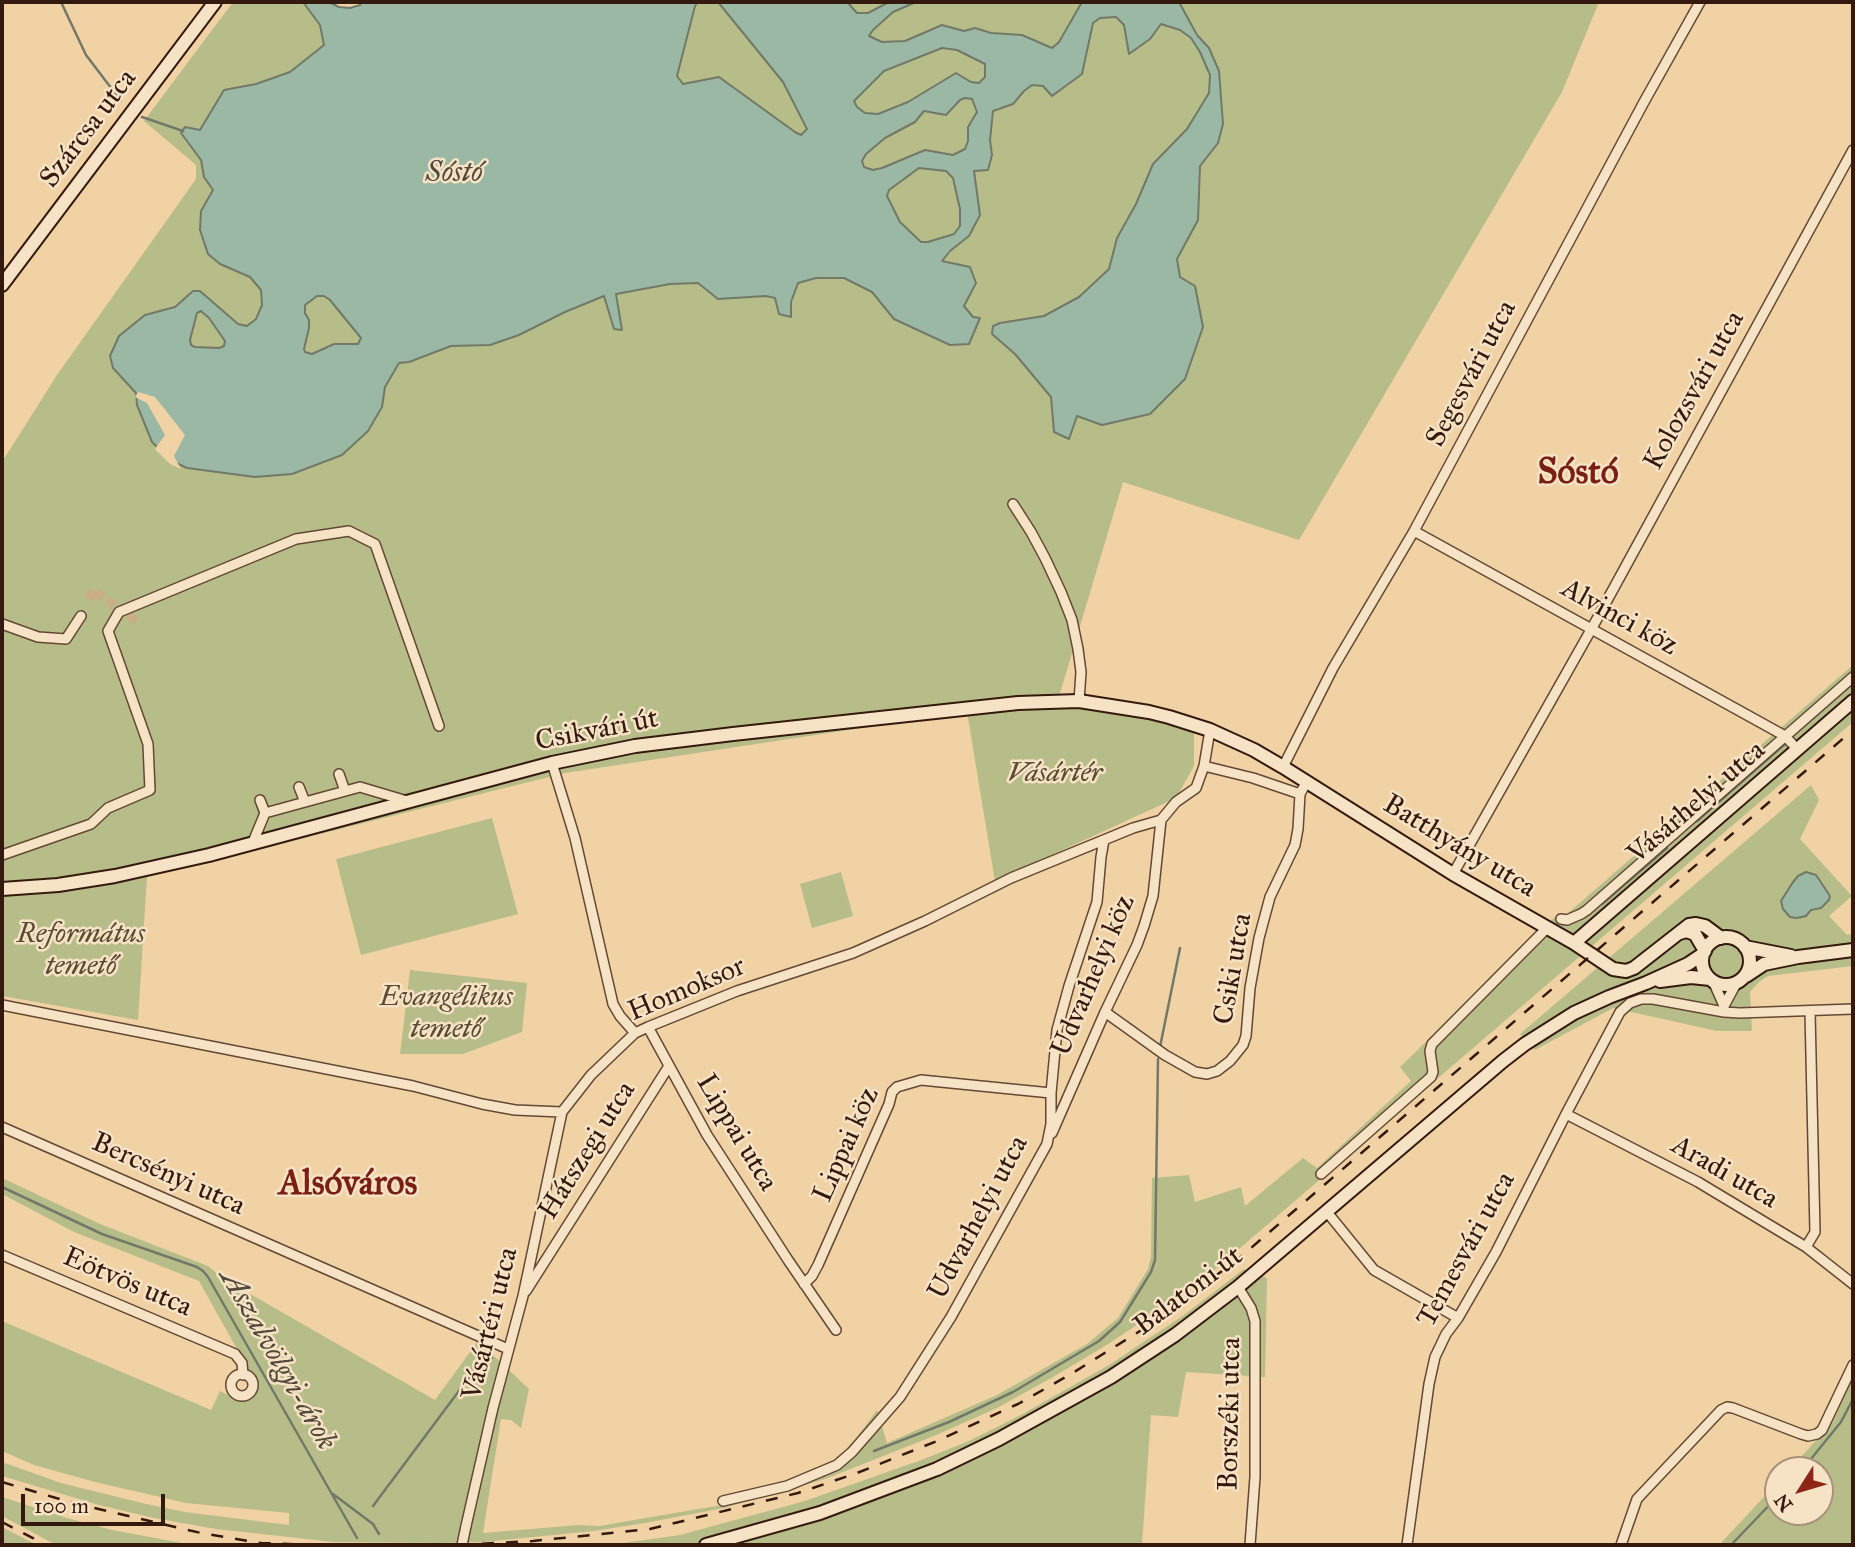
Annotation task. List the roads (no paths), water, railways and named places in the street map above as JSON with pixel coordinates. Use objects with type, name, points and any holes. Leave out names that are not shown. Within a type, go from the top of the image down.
[{"type":"street","name":"Szárcsa utca","points":[[2,285],[215,2]]},
{"type":"street","name":"Segesvári utca","points":[[1283,767],[1333,668],[1414,531],[1637,114],[1700,2]]},
{"type":"street","name":"Kolozsvári utca","points":[[1453,874],[1853,150]]},
{"type":"street","points":[[1013,504],[1045,558],[1072,620],[1081,672],[1079,701]]},
{"type":"street","points":[[2,855],[91,824],[108,808],[150,790],[148,744],[108,631],[119,612],[296,539],[348,531],[375,544],[439,726]]},
{"type":"street","name":"Alvinci köz","points":[[1414,531],[1786,736],[1797,750]]},
{"type":"street","points":[[2,624],[38,638],[66,639],[81,616]]},
{"type":"street","points":[[1561,919],[1567,920],[1581,914],[1853,677]]},
{"type":"street","name":"Csikvári út","points":[[2,890],[115,876],[209,855],[552,763],[635,746],[1018,703],[1079,701],[1149,712],[1210,730]]},
{"type":"street","name":"Vásárhelyi utca","points":[[1574,943],[1853,701]]},
{"type":"street","name":"Batthyány utca","points":[[1210,730],[1283,767],[1453,874],[1574,943],[1613,969],[1626,971],[1634,968],[1679,933]]},
{"type":"street","name":"Homoksor","points":[[562,1112],[591,1075],[635,1033],[737,991],[853,953],[1011,878],[1133,828],[1161,820],[1176,802],[1196,788],[1204,765],[1210,730]]},
{"type":"street","points":[[552,763],[575,838],[613,1004],[635,1033]]},
{"type":"street","points":[[1204,765],[1300,794]]},
{"type":"street","points":[[339,774],[345,791]]},
{"type":"street","name":"Csiki utca","points":[[1105,1012],[1165,1055],[1195,1072],[1207,1074],[1217,1071],[1230,1061],[1246,1037],[1247,1006],[1259,938],[1270,897],[1295,845],[1300,794],[1307,782]]},
{"type":"street","points":[[299,787],[304,802]]},
{"type":"street","points":[[265,813],[360,787],[407,801]]},
{"type":"street","points":[[253,842],[265,813],[260,800]]},
{"type":"street","name":"Udvarhelyi köz","points":[[1047,1144],[1137,945],[1153,896],[1161,820]]},
{"type":"street","name":"Udvarhelyi utca","points":[[723,1501],[798,1482],[831,1468],[852,1451],[900,1397],[970,1284],[1047,1144],[1060,1019],[1097,902],[1104,840]]},
{"type":"street","points":[[1679,933],[1689,925],[1696,924],[1705,926],[1721,938]]},
{"type":"street","points":[[1321,1174],[1431,1077],[1432,1044],[1547,928]]},
{"type":"street","points":[[1679,933],[1686,931],[1695,934],[1704,952],[1703,968],[1712,980],[1724,1009]]},
{"type":"street","points":[[1704,952],[1721,938],[1731,938],[1745,947],[1750,960],[1747,973],[1740,980],[1724,1009]]},
{"type":"street","points":[[1745,947],[1798,957]]},
{"type":"street","points":[[1712,980],[1725,985],[1740,980],[1764,964],[1853,950]]},
{"type":"street","name":"Balatoni út","points":[[706,1545],[820,1513],[901,1483],[969,1454],[1038,1419],[1121,1371],[1175,1335],[1238,1287],[1525,1044],[1574,1013],[1688,964],[1704,952]]},
{"type":"street","name":"Balatoni út","points":[[1646,983],[1691,977],[1712,980]]},
{"type":"street","name":"Temesvári utca","points":[[1407,1545],[1435,1357],[1496,1252],[1617,1017],[1634,1001],[1641,999],[1724,1009]]},
{"type":"street","points":[[2,1004],[374,1078],[482,1104],[515,1110],[562,1112]]},
{"type":"street","points":[[1724,1009],[1810,1012],[1853,1009]]},
{"type":"street","points":[[1806,1247],[1815,1232],[1810,1012]]},
{"type":"street","name":"Lippai utca","points":[[648,1027],[708,1135],[836,1330]]},
{"type":"street","name":"Hátszegi utca","points":[[523,1296],[669,1066]]},
{"type":"street","name":"Lippai köz","points":[[804,1284],[818,1265],[892,1092],[897,1087],[921,1080],[1051,1093]]},
{"type":"street","name":"Vásártéri utca","points":[[462,1545],[493,1408],[523,1296],[562,1112]]},
{"type":"street","name":"Aradi utca","points":[[1566,1114],[1698,1182],[1806,1247],[1853,1284]]},
{"type":"street","name":"Bercsényi utca","points":[[2,1127],[508,1349]]},
{"type":"street","points":[[1327,1212],[1374,1270],[1458,1318]]},
{"type":"street","name":"Eötvös utca","points":[[2,1255],[235,1354],[242,1363],[243,1375]]},
{"type":"street","name":"Borszéki utca","points":[[1238,1287],[1251,1308],[1255,1321],[1255,1477],[1250,1545]]},
{"type":"street","points":[[1621,1545],[1637,1499],[1721,1409],[1733,1408],[1808,1436],[1817,1434],[1822,1430],[1853,1365]]},
{"type":"water","name":"Sóstó","points":[[303,2],[329,2],[350,8],[362,2],[698,2],[677,76],[683,84],[719,77],[801,135],[807,129],[783,82],[718,2],[847,2],[857,13],[868,13],[889,2],[916,2],[893,12],[869,36],[882,42],[905,41],[942,25],[964,31],[975,28],[991,33],[1022,35],[1052,48],[1059,42],[1082,2],[1179,2],[1197,35],[1209,48],[1219,71],[1223,124],[1218,143],[1200,166],[1198,220],[1177,259],[1180,277],[1195,286],[1203,327],[1185,379],[1150,414],[1102,425],[1077,416],[1069,439],[1054,432],[1051,397],[1015,354],[992,334],[993,326],[1000,323],[1044,316],[1079,297],[1109,269],[1117,238],[1136,204],[1153,164],[1187,129],[1209,93],[1210,75],[1200,52],[1191,38],[1180,30],[1161,24],[1150,39],[1129,54],[1124,25],[1116,17],[1100,18],[1093,23],[1082,74],[1052,96],[1043,86],[1032,85],[1013,104],[993,111],[990,140],[992,155],[988,170],[974,171],[980,215],[969,236],[942,261],[970,267],[976,283],[964,306],[973,317],[980,318],[969,344],[950,345],[894,319],[872,292],[844,278],[816,278],[798,283],[791,302],[791,317],[779,314],[775,298],[766,296],[718,299],[698,283],[670,284],[616,294],[622,330],[614,329],[604,296],[519,335],[490,345],[451,346],[409,362],[399,363],[385,387],[382,407],[368,431],[342,455],[292,474],[255,477],[187,468],[172,461],[152,442],[137,405],[136,393],[113,368],[110,356],[119,336],[145,315],[175,307],[193,291],[200,291],[238,324],[247,326],[256,319],[262,305],[261,290],[250,277],[220,264],[208,254],[200,230],[201,211],[213,190],[204,177],[201,160],[181,133],[185,127],[200,130],[224,90],[256,84],[290,72],[324,45],[320,25]],"holes":[[[942,48],[957,50],[985,64],[985,77],[979,83],[971,82],[956,73],[908,102],[878,114],[865,113],[854,101],[884,71]],[[972,99],[977,112],[968,127],[965,149],[953,155],[925,150],[882,168],[873,170],[864,167],[862,161],[866,154],[885,138],[915,122],[924,111],[946,115],[960,100]],[[919,168],[946,171],[953,178],[960,209],[960,226],[954,234],[921,242],[900,222],[887,196],[889,190]],[[317,296],[324,296],[361,338],[358,344],[334,344],[312,354],[305,352],[309,328],[305,305]],[[201,311],[225,341],[224,346],[219,348],[195,347],[190,340],[197,313]]]},
{"type":"water","points":[[1806,872],[1816,875],[1830,896],[1829,900],[1806,916],[1790,917],[1783,909],[1781,901],[1798,876]]},
{"type":"waterway","points":[[61,2],[86,55],[121,101]]},
{"type":"waterway","points":[[142,117],[183,131]]},
{"type":"waterway","points":[[1834,699],[1853,683]]},
{"type":"waterway","points":[[1697,821],[1785,744]]},
{"type":"waterway","points":[[1602,904],[1667,848]]},
{"type":"waterway","points":[[1160,1047],[1180,948]]},
{"type":"waterway","points":[[874,1451],[949,1422],[1013,1392],[1099,1341],[1120,1322],[1151,1272],[1155,1260],[1158,1059]]},
{"type":"waterway","name":"Aszalvölgyi-árok","points":[[2,1187],[102,1234],[203,1271],[357,1538]]},
{"type":"waterway","points":[[373,1506],[479,1364],[492,1358]]},
{"type":"waterway","points":[[1813,1456],[1841,1422],[1853,1399]]},
{"type":"waterway","name":"Aszalvölgyi-árok","points":[[333,1494],[373,1524],[379,1534]]},
{"type":"waterway","points":[[1731,1545],[1764,1511]]},
{"type":"tunnel","points":[[89,599],[93,590],[138,622]]},
{"type":"railway","points":[[458,1545],[533,1541],[650,1529],[798,1493],[937,1441],[1018,1404],[1071,1374],[1148,1326],[1237,1260],[1853,730]]},
{"type":"railway","points":[[2,1482],[73,1503],[201,1533],[261,1543],[316,1545]]},
{"type":"railway","points":[[2,1522],[46,1545]]},
{"type":"district","name":"Sóstó","points":[[1578,474]]},
{"type":"district","name":"Alsóváros","points":[[348,1185]]},
{"type":"park label","name":"Vásártér","points":[[1055,774]]},
{"type":"park label","name":"Református temető","points":[[81,951]]},
{"type":"park label","name":"Evangélikus temető","points":[[446,1014]]}]
